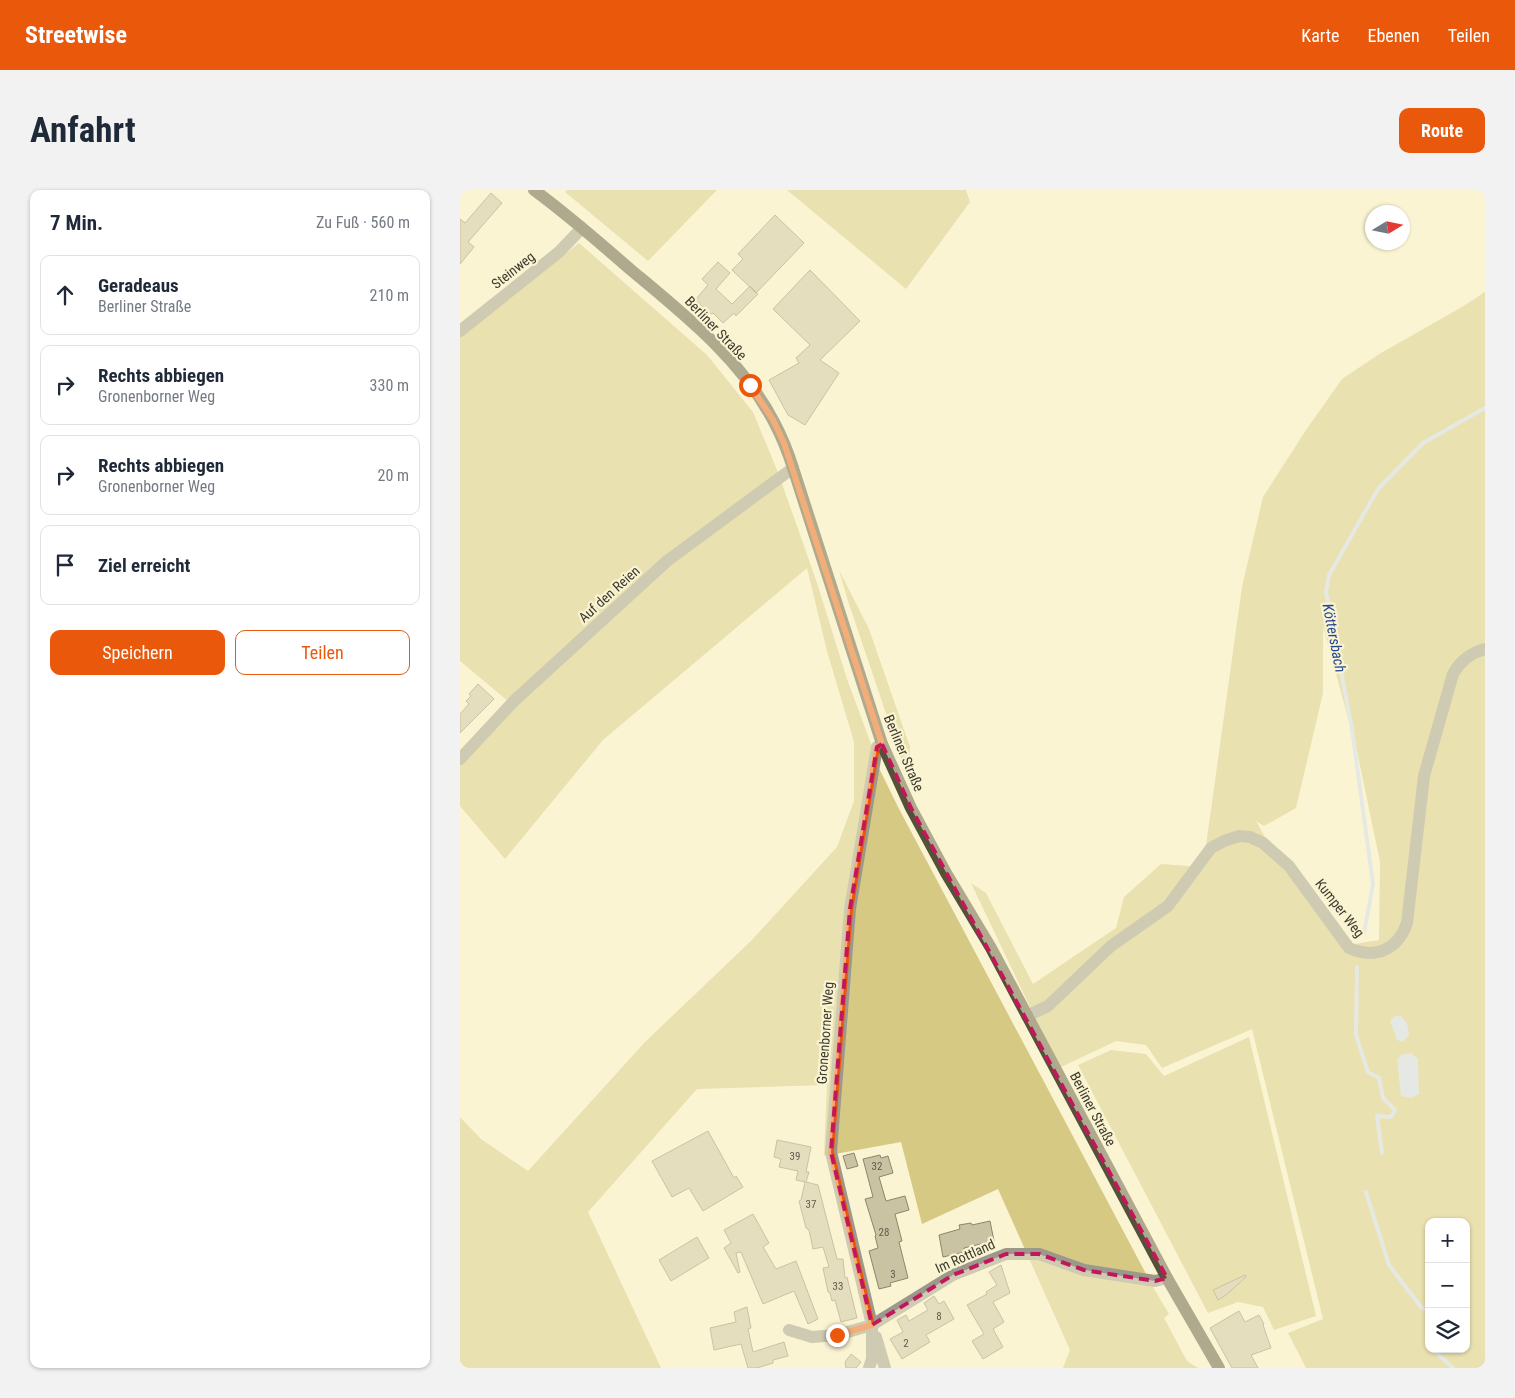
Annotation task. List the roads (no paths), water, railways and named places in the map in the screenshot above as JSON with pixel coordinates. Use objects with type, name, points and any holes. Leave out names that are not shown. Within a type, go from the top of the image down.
[{"type":"main road","name":"Berliner Straße","points":[[534,190],[675,306],[717,346],[750,385],[773,420],[793,468],[882,744],[911,808],[1027,1016],[1167,1278],[1219,1368]]},
{"type":"street","name":"Steinweg","points":[[460,331],[559,252],[582,228]]},
{"type":"street","name":"Auf den Reien","points":[[460,759],[514,702],[667,561],[793,468]]},
{"type":"street","name":"Kumper Weg","points":[[1027,1016],[1048,1006],[1111,946],[1168,906],[1211,848],[1239,836],[1250,837],[1263,843],[1289,866],[1350,948],[1358,952],[1373,953],[1392,946],[1400,939],[1408,922],[1424,776],[1453,674],[1458,664],[1467,657],[1485,649]]},
{"type":"street","name":"Gronenborner Weg","points":[[882,744],[877,747],[850,910],[831,1152],[872,1325],[885,1368]]},
{"type":"street","name":"Im Rottland","points":[[872,1325],[953,1275],[1006,1254],[1039,1254],[1084,1270],[1155,1281],[1167,1278]]},
{"type":"street","name":"Gronenborner Weg","points":[[869,1368],[872,1359],[872,1325]]},
{"type":"street","points":[[789,1330],[812,1337],[837,1335],[872,1325]]},
{"type":"water","points":[[1395,1016],[1401,1016],[1407,1023],[1409,1035],[1403,1042],[1397,1040],[1390,1021]]},
{"type":"water","points":[[1411,1053],[1418,1059],[1419,1094],[1411,1098],[1401,1096],[1397,1060],[1401,1055]]},
{"type":"waterway","name":"Köttersbach","points":[[1364,933],[1373,884],[1352,729],[1326,592],[1329,575],[1378,489],[1423,443],[1485,408]]},
{"type":"waterway","name":"Köttersbach","points":[[1357,967],[1356,1035],[1368,1072],[1379,1078],[1383,1098],[1395,1110],[1391,1117],[1377,1116],[1382,1153]]},
{"type":"waterway","name":"Köttersbach","points":[[1366,1192],[1389,1265],[1421,1307],[1425,1309]]},
{"type":"waterway","name":"Köttersbach","points":[[1436,1353],[1453,1368]]}]
